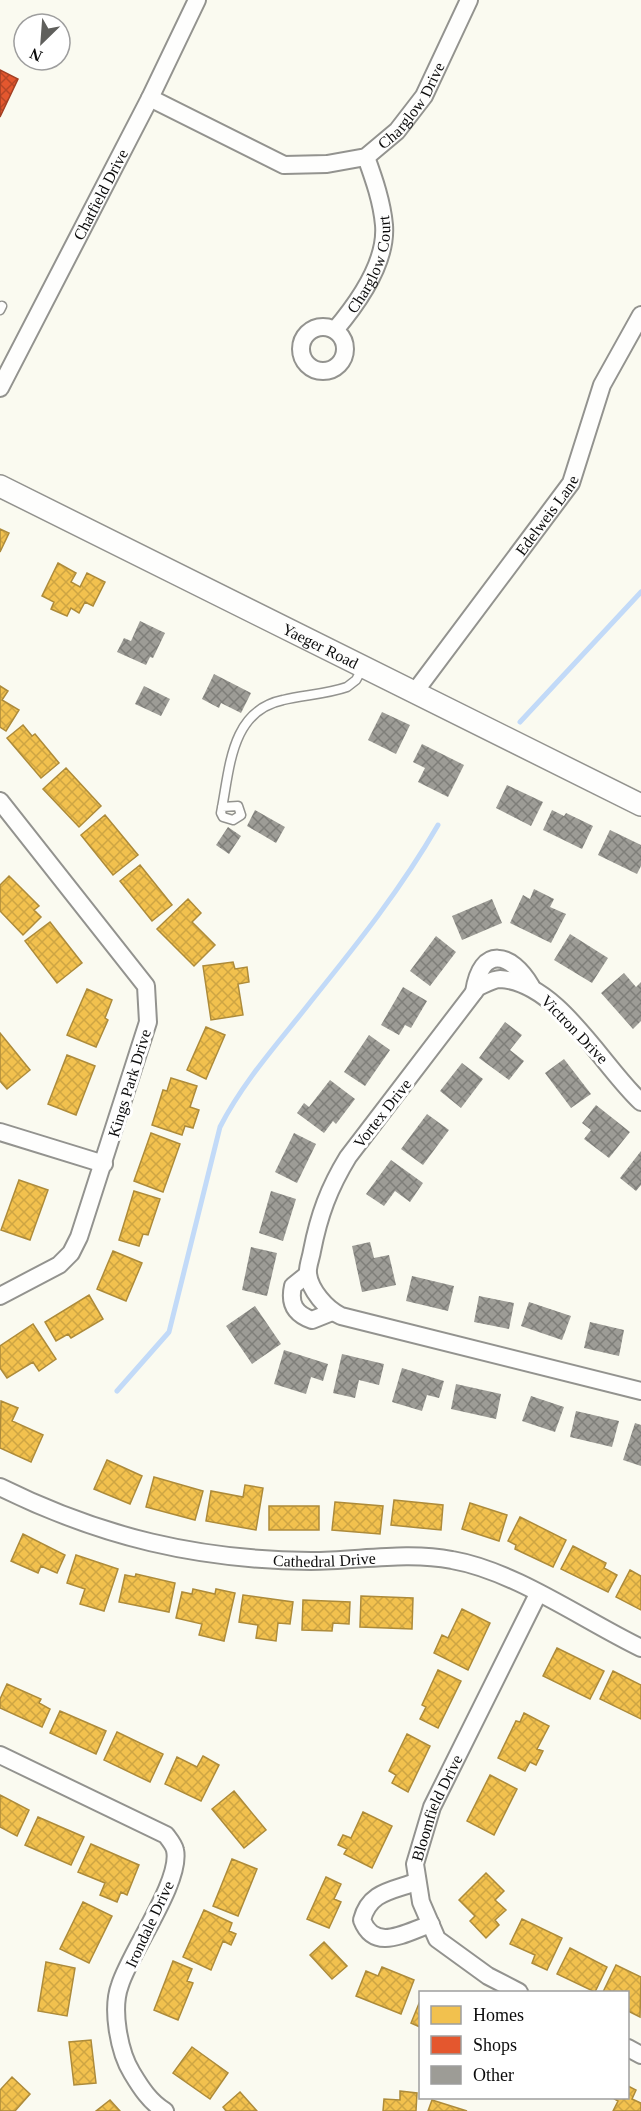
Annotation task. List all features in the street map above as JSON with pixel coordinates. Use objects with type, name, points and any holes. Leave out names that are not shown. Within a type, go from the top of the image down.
[{"type":"street","name":"Chatfield Drive","points":[[0,388],[150,98],[197,0]]},
{"type":"street","name":"Charglow Drive","points":[[150,98],[284,165],[327,164],[366,157],[397,131],[424,96],[469,0]]},
{"type":"street","name":"Charglow Court","points":[[335,330],[357,302],[376,268],[385,228],[380,196],[366,157]]},
{"type":"street","name":"Edelweis Lane","points":[[414,693],[571,483],[602,385],[641,315]]},
{"type":"street","name":"Yaeger Road","points":[[0,486],[641,805]]},
{"type":"street","name":"Kings Park Drive","points":[[0,801],[146,986],[148,1022],[104,1164],[71,1253],[59,1265],[0,1296]]},
{"type":"street","name":"Victron Drive","points":[[474,992],[476,977],[482,967],[490,960],[506,959],[521,970],[531,986],[595,1046],[641,1102]]},
{"type":"street","name":"Victron Drive","points":[[499,979],[531,986]]},
{"type":"street","name":"Vortex Drive","points":[[499,979],[478,987],[348,1157],[331,1185],[319,1215],[308,1274],[293,1286],[291,1303],[296,1311],[312,1320],[332,1312],[394,1331],[512,1357],[641,1391]]},
{"type":"street","points":[[0,1132],[104,1164]]},
{"type":"street","points":[[308,1274],[317,1295],[332,1312]]},
{"type":"street","name":"Cathedral Drive","points":[[0,1487],[93,1528],[134,1540],[215,1556],[260,1561],[340,1561],[422,1557],[452,1559],[481,1567],[641,1648]]},
{"type":"street","name":"Bloomfield Drive","points":[[517,1991],[488,1976],[437,1939],[416,1882],[415,1864],[432,1807],[538,1594]]},
{"type":"street","name":"Irondale Drive","points":[[0,1755],[166,1834],[175,1849],[176,1862],[169,1884],[119,1986],[117,2021],[123,2059],[143,2091],[165,2111]]},
{"type":"street","points":[[416,1882],[374,1897],[367,1903],[362,1920],[372,1936],[377,1939],[391,1938],[431,1924]]},
{"type":"lane","points":[[222,807],[232,755],[240,729],[251,714],[280,700],[347,687],[356,680],[363,667]]},
{"type":"building: Homes","points":[[0,529],[9,533],[0,552]]},
{"type":"building: Homes","points":[[58,563],[76,573],[71,582],[80,587],[87,573],[105,582],[93,606],[85,602],[79,613],[71,608],[67,616],[51,609],[54,602],[42,596]]},
{"type":"building: Homes","points":[[0,686],[8,691],[2,700],[19,710],[6,731],[0,727]]},
{"type":"building: Homes","points":[[23,725],[32,736],[35,734],[59,763],[41,778],[7,738]]},
{"type":"building: Homes","points":[[66,768],[101,806],[79,827],[43,789]]},
{"type":"building: Homes","points":[[105,815],[138,855],[113,875],[81,835]]},
{"type":"building: Homes","points":[[140,865],[172,905],[152,921],[120,881]]},
{"type":"building: Homes","points":[[9,876],[39,906],[34,910],[41,917],[23,935],[0,911],[0,885]]},
{"type":"building: Homes","points":[[188,899],[201,913],[192,922],[215,945],[194,966],[157,929]]},
{"type":"building: Homes","points":[[50,922],[82,963],[57,983],[25,941]]},
{"type":"building: Homes","points":[[233,962],[235,969],[247,967],[249,982],[238,984],[243,1015],[211,1020],[203,966]]},
{"type":"building: Homes","points":[[87,989],[112,1000],[105,1018],[108,1020],[96,1047],[67,1035]]},
{"type":"building: Homes","points":[[206,1027],[225,1035],[206,1079],[187,1070]]},
{"type":"building: Homes","points":[[0,1033],[30,1070],[7,1089],[0,1081]]},
{"type":"building: Homes","points":[[67,1055],[95,1066],[76,1115],[48,1104]]},
{"type":"building: Homes","points":[[171,1078],[197,1086],[190,1107],[199,1110],[193,1128],[185,1126],[182,1135],[152,1125],[163,1090],[167,1091]]},
{"type":"building: Homes","points":[[151,1133],[180,1144],[163,1192],[134,1181]]},
{"type":"building: Homes","points":[[19,1180],[48,1190],[30,1240],[1,1230]]},
{"type":"building: Homes","points":[[134,1191],[160,1199],[148,1235],[143,1234],[139,1246],[119,1240]]},
{"type":"building: Homes","points":[[113,1251],[142,1263],[126,1301],[97,1289]]},
{"type":"building: Homes","points":[[89,1295],[103,1319],[71,1338],[68,1334],[56,1341],[45,1322]]},
{"type":"building: Homes","points":[[33,1324],[56,1359],[39,1371],[33,1362],[7,1378],[0,1368],[0,1346]]},
{"type":"building: Homes","points":[[1,1401],[18,1408],[12,1421],[43,1435],[31,1462],[0,1448]]},
{"type":"building: Homes","points":[[107,1460],[142,1476],[130,1504],[94,1489]]},
{"type":"building: Homes","points":[[154,1477],[203,1491],[195,1520],[146,1507]]},
{"type":"building: Homes","points":[[245,1485],[263,1488],[256,1530],[206,1521],[211,1491],[243,1497]]},
{"type":"building: Homes","points":[[394,1500],[443,1505],[441,1530],[391,1525]]},
{"type":"building: Homes","points":[[335,1502],[383,1506],[380,1534],[332,1530]]},
{"type":"building: Homes","points":[[470,1503],[507,1515],[499,1541],[462,1529]]},
{"type":"building: Homes","points":[[269,1506],[319,1506],[319,1530],[269,1530]]},
{"type":"building: Homes","points":[[520,1517],[566,1540],[553,1567],[515,1549],[516,1545],[508,1541]]},
{"type":"building: Homes","points":[[23,1534],[65,1555],[57,1573],[41,1566],[38,1573],[11,1561]]},
{"type":"building: Homes","points":[[573,1546],[606,1563],[604,1568],[617,1575],[608,1592],[561,1569]]},
{"type":"building: Homes","points":[[76,1555],[118,1569],[104,1611],[80,1604],[85,1589],[67,1583]]},
{"type":"building: Homes","points":[[630,1570],[641,1576],[641,1610],[616,1597]]},
{"type":"building: Homes","points":[[136,1574],[175,1583],[169,1612],[119,1602],[125,1575],[135,1577]]},
{"type":"building: Homes","points":[[193,1589],[215,1594],[216,1589],[235,1593],[224,1641],[199,1635],[202,1624],[176,1618],[182,1592],[192,1594]]},
{"type":"building: Homes","points":[[243,1595],[293,1602],[290,1624],[278,1623],[276,1641],[256,1638],[258,1625],[239,1622]]},
{"type":"building: Homes","points":[[361,1596],[413,1598],[412,1629],[360,1627]]},
{"type":"building: Homes","points":[[303,1600],[350,1602],[349,1624],[333,1623],[332,1631],[302,1630]]},
{"type":"building: Homes","points":[[462,1609],[490,1623],[468,1670],[434,1653],[442,1635],[448,1638]]},
{"type":"building: Homes","points":[[557,1648],[604,1671],[590,1699],[543,1676]]},
{"type":"building: Homes","points":[[438,1670],[461,1681],[438,1728],[420,1719],[426,1707],[422,1705]]},
{"type":"building: Homes","points":[[613,1671],[641,1685],[641,1719],[600,1699]]},
{"type":"building: Homes","points":[[7,1684],[41,1699],[39,1703],[50,1709],[42,1727],[0,1708],[0,1699]]},
{"type":"building: Homes","points":[[60,1711],[106,1731],[96,1754],[50,1733]]},
{"type":"building: Homes","points":[[524,1713],[549,1726],[537,1749],[543,1751],[536,1765],[530,1762],[525,1771],[498,1758],[516,1721],[520,1722]]},
{"type":"building: Homes","points":[[117,1732],[163,1754],[150,1782],[104,1760]]},
{"type":"building: Homes","points":[[407,1734],[430,1746],[408,1792],[392,1783],[396,1775],[389,1771]]},
{"type":"building: Homes","points":[[203,1756],[219,1765],[201,1801],[165,1784],[177,1757],[197,1767]]},
{"type":"building: Homes","points":[[490,1775],[517,1789],[494,1835],[467,1821]]},
{"type":"building: Homes","points":[[234,1791],[266,1830],[244,1848],[212,1809]]},
{"type":"building: Homes","points":[[0,1795],[29,1810],[17,1836],[0,1827]]},
{"type":"building: Homes","points":[[363,1812],[392,1826],[372,1868],[344,1854],[347,1849],[338,1845],[343,1835],[351,1838]]},
{"type":"building: Homes","points":[[38,1817],[84,1837],[71,1865],[25,1845]]},
{"type":"building: Homes","points":[[91,1844],[139,1865],[127,1895],[121,1892],[117,1902],[100,1895],[105,1883],[78,1872]]},
{"type":"building: Homes","points":[[232,1859],[257,1869],[238,1916],[213,1906]]},
{"type":"building: Homes","points":[[486,1873],[504,1891],[495,1900],[506,1910],[495,1920],[499,1925],[486,1938],[470,1921],[475,1916],[459,1900]]},
{"type":"building: Homes","points":[[326,1877],[341,1884],[334,1899],[341,1902],[329,1928],[307,1919]]},
{"type":"building: Homes","points":[[83,1902],[112,1916],[89,1963],[60,1949]]},
{"type":"building: Homes","points":[[204,1910],[232,1923],[229,1931],[236,1934],[231,1945],[223,1941],[211,1970],[183,1957]]},
{"type":"building: Homes","points":[[522,1919],[562,1938],[547,1970],[532,1963],[535,1955],[510,1944]]},
{"type":"building: Homes","points":[[324,1942],[347,1966],[332,1979],[310,1955]]},
{"type":"building: Homes","points":[[570,1948],[607,1967],[595,1991],[557,1974]]},
{"type":"building: Homes","points":[[173,1961],[192,1969],[187,1981],[193,1983],[178,2020],[154,2010]]},
{"type":"building: Homes","points":[[46,1962],[75,1968],[67,2016],[38,2011]]},
{"type":"building: Homes","points":[[616,1965],[641,1977],[640,2017],[629,2012],[629,1991],[603,1991]]},
{"type":"building: Homes","points":[[382,1967],[414,1980],[401,2014],[356,1996],[366,1971],[378,1976]]},
{"type":"building: Homes","points":[[419,2003],[419,2027],[411,2023]]},
{"type":"building: Homes","points":[[91,2040],[96,2083],[74,2085],[69,2042]]},
{"type":"building: Homes","points":[[192,2047],[228,2073],[210,2099],[173,2073]]},
{"type":"building: Homes","points":[[12,2077],[30,2094],[15,2111],[0,2111],[0,2090]]},
{"type":"building: Homes","points":[[629,2086],[636,2090],[632,2099],[641,2103],[641,2111],[613,2111],[618,2101],[615,2099],[629,2099]]},
{"type":"building: Homes","points":[[400,2091],[417,2093],[416,2111],[383,2111],[384,2099],[400,2100]]},
{"type":"building: Homes","points":[[240,2092],[257,2111],[226,2111],[223,2107]]},
{"type":"building: Homes","points":[[110,2100],[120,2111],[96,2111]]},
{"type":"building: Homes","points":[[432,2100],[467,2111],[428,2111]]},
{"type":"building: Shops","points":[[0,70],[18,79],[0,117]]},
{"type":"building: Other","points":[[140,621],[165,633],[153,658],[150,657],[146,665],[117,652],[124,638],[131,641]]},
{"type":"building: Other","points":[[214,674],[251,693],[241,713],[221,703],[219,708],[202,699]]},
{"type":"building: Other","points":[[144,686],[170,699],[161,716],[135,704]]},
{"type":"building: Other","points":[[382,712],[410,725],[396,754],[368,740]]},
{"type":"building: Other","points":[[422,744],[464,765],[448,797],[418,782],[425,768],[413,762]]},
{"type":"building: Other","points":[[507,785],[543,802],[531,826],[496,808]]},
{"type":"building: Other","points":[[255,810],[285,827],[276,843],[247,826]]},
{"type":"building: Other","points":[[552,810],[564,816],[566,813],[593,826],[582,849],[543,830]]},
{"type":"building: Other","points":[[228,827],[241,836],[229,854],[216,845]]},
{"type":"building: Other","points":[[610,830],[641,845],[641,866],[637,874],[598,855]]},
{"type":"building: Other","points":[[534,889],[554,899],[550,907],[566,914],[551,943],[510,923],[523,895],[530,899]]},
{"type":"building: Other","points":[[492,899],[502,923],[462,940],[452,916]]},
{"type":"building: Other","points":[[570,934],[608,958],[592,983],[554,960]]},
{"type":"building: Other","points":[[436,936],[456,952],[430,986],[410,971]]},
{"type":"building: Other","points":[[624,973],[636,987],[641,982],[641,1021],[633,1029],[601,993]]},
{"type":"building: Other","points":[[403,987],[427,1001],[411,1028],[405,1025],[399,1035],[381,1025]]},
{"type":"building: Other","points":[[505,1022],[522,1035],[510,1050],[524,1061],[509,1080],[479,1058]]},
{"type":"building: Other","points":[[369,1035],[390,1050],[365,1086],[344,1072]]},
{"type":"building: Other","points":[[564,1059],[591,1094],[571,1108],[545,1073]]},
{"type":"building: Other","points":[[462,1063],[483,1079],[461,1108],[440,1091]]},
{"type":"building: Other","points":[[330,1080],[355,1099],[336,1124],[333,1121],[324,1133],[297,1113],[304,1103],[309,1107]]},
{"type":"building: Other","points":[[596,1105],[630,1132],[609,1158],[584,1139],[591,1130],[582,1123]]},
{"type":"building: Other","points":[[427,1114],[449,1130],[423,1165],[401,1149]]},
{"type":"building: Other","points":[[294,1133],[316,1144],[297,1183],[275,1172]]},
{"type":"building: Other","points":[[641,1151],[641,1185],[636,1191],[620,1178]]},
{"type":"building: Other","points":[[391,1160],[423,1183],[410,1202],[395,1191],[384,1206],[366,1194]]},
{"type":"building: Other","points":[[271,1191],[296,1199],[283,1241],[259,1233]]},
{"type":"building: Other","points":[[370,1242],[374,1258],[389,1255],[396,1285],[362,1292],[352,1246]]},
{"type":"building: Other","points":[[251,1247],[277,1253],[267,1296],[242,1290]]},
{"type":"building: Other","points":[[412,1276],[454,1286],[448,1311],[406,1301]]},
{"type":"building: Other","points":[[479,1296],[514,1303],[509,1329],[474,1322]]},
{"type":"building: Other","points":[[529,1302],[571,1316],[562,1340],[521,1326]]},
{"type":"building: Other","points":[[255,1306],[281,1344],[252,1364],[226,1326]]},
{"type":"building: Other","points":[[590,1322],[624,1330],[619,1356],[584,1348]]},
{"type":"building: Other","points":[[284,1350],[328,1364],[323,1381],[311,1377],[306,1394],[274,1384]]},
{"type":"building: Other","points":[[342,1354],[384,1364],[379,1385],[359,1380],[355,1398],[333,1393]]},
{"type":"building: Other","points":[[402,1368],[444,1381],[439,1398],[427,1395],[422,1411],[392,1402]]},
{"type":"building: Other","points":[[456,1384],[501,1394],[496,1419],[451,1409]]},
{"type":"building: Other","points":[[531,1396],[564,1407],[555,1432],[522,1421]]},
{"type":"building: Other","points":[[576,1411],[619,1421],[612,1447],[570,1437]]},
{"type":"building: Other","points":[[635,1423],[641,1425],[641,1466],[623,1460]]},
{"type":"waterway","points":[[520,722],[641,592]]},
{"type":"waterway","points":[[117,1391],[169,1332],[220,1127],[240,1093],[263,1061],[378,915],[438,825]]}]
